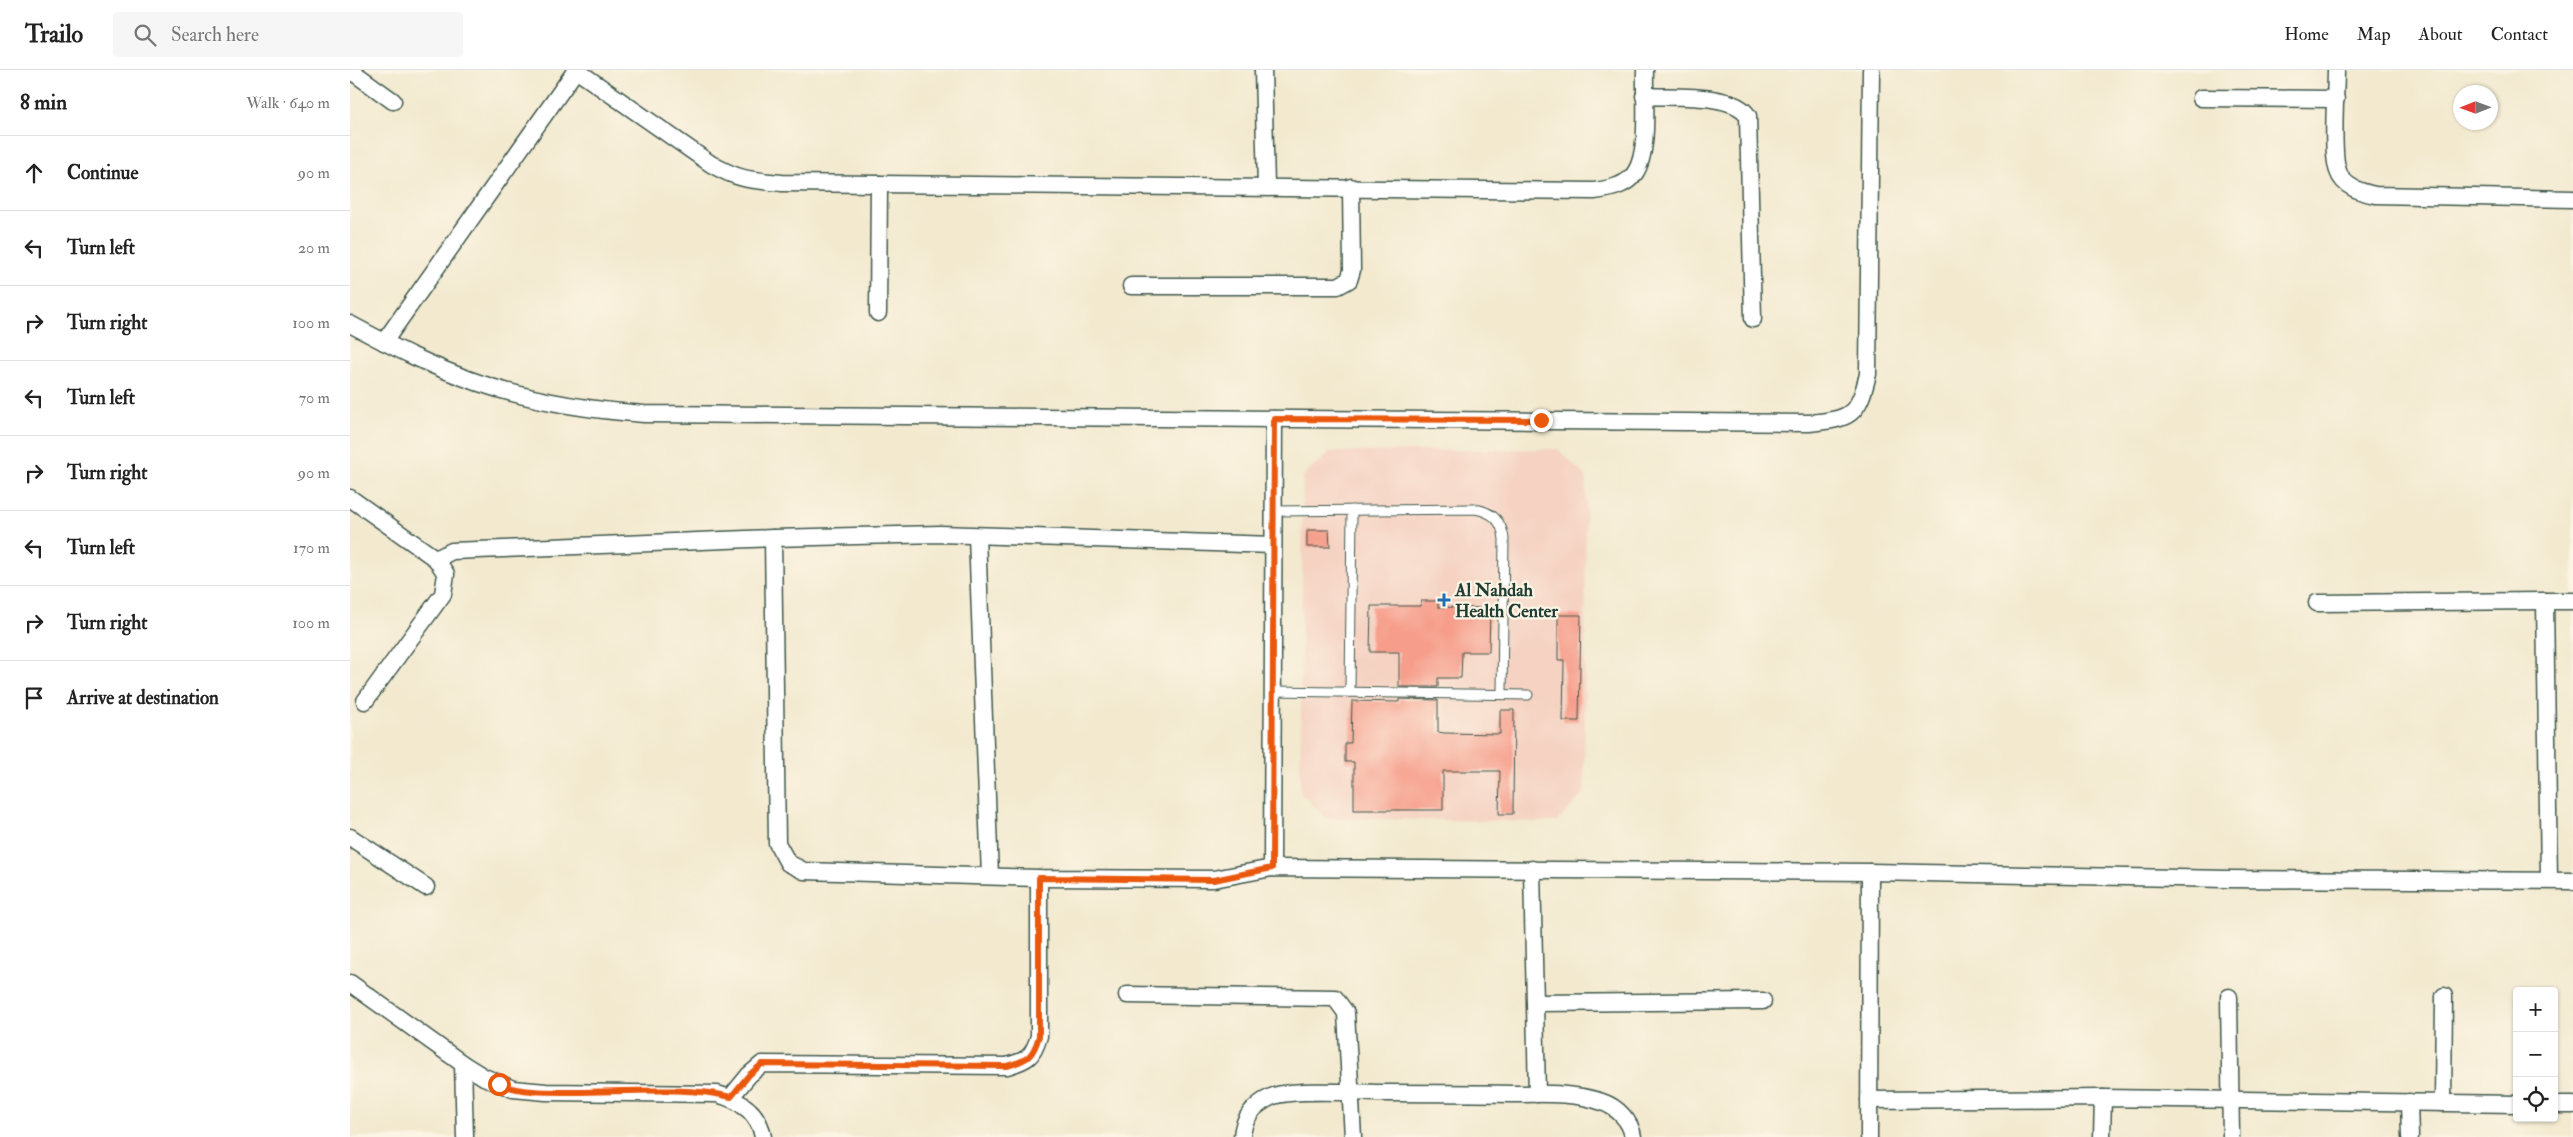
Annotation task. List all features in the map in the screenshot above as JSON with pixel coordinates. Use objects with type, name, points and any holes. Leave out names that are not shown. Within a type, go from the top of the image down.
[{"type":"street","points":[[350,70],[393,101]]},
{"type":"street","points":[[384,342],[576,70],[711,164],[734,177],[782,183],[1266,186],[1594,191],[1611,189],[1626,182],[1634,174],[1640,163],[1644,144],[1645,70]]},
{"type":"street","points":[[1263,70],[1266,186]]},
{"type":"street","points":[[350,324],[384,342],[481,384],[562,405],[605,411],[654,414],[1809,423],[1840,420],[1852,412],[1862,400],[1868,374],[1871,70]]},
{"type":"street","points":[[2336,70],[2338,171],[2347,183],[2361,192],[2375,195],[2573,199]]},
{"type":"street","points":[[1644,96],[1722,100],[1735,103],[1745,110],[1748,116],[1753,319]]},
{"type":"street","points":[[2201,98],[2336,99]]},
{"type":"street","points":[[878,313],[879,184]]},
{"type":"street","points":[[1131,286],[1338,286],[1349,280],[1352,270],[1351,187]]},
{"type":"street","points":[[1272,868],[1274,419]]},
{"type":"street","points":[[350,498],[436,559],[446,574],[443,594],[366,701]]},
{"type":"street","points":[[436,559],[452,551],[773,538],[940,534],[1274,545]]},
{"type":"street","points":[[978,536],[990,876]]},
{"type":"street","points":[[773,538],[778,843],[788,863],[804,871],[1039,878],[1214,880],[1272,868],[1870,872],[2228,879],[2573,881]]},
{"type":"street","points":[[2545,601],[2549,880]]},
{"type":"street","points":[[2317,603],[2573,601]]},
{"type":"street","points":[[350,837],[426,886]]},
{"type":"street","points":[[1532,869],[1537,1094]]},
{"type":"street","points":[[1868,1137],[1870,872]]},
{"type":"street","points":[[731,1097],[749,1075],[762,1064],[1007,1066],[1024,1061],[1034,1051],[1039,1036],[1039,878]]},
{"type":"street","points":[[353,991],[463,1064],[499,1084],[526,1090],[700,1092],[731,1097],[754,1114],[761,1125],[763,1137]]},
{"type":"street","points":[[1127,996],[1335,998],[1346,1013],[1353,1137]]},
{"type":"street","points":[[2443,1103],[2444,996]]},
{"type":"street","points":[[2229,997],[2231,1137]]},
{"type":"street","points":[[1536,1003],[1763,1001]]},
{"type":"street","points":[[463,1064],[464,1137]]},
{"type":"street","points":[[1242,1137],[1246,1119],[1252,1109],[1273,1096],[1287,1093],[1351,1092],[1537,1094],[1583,1097],[1602,1102],[1616,1109],[1626,1120],[1633,1137]]},
{"type":"street","points":[[1869,1100],[2102,1098],[2513,1104]]},
{"type":"street","points":[[2102,1098],[2102,1137]]},
{"type":"street","points":[[2409,1102],[2410,1137]]},
{"type":"street","points":[[2558,1105],[2573,1105]]},
{"type":"lane","points":[[1350,692],[1352,510]]},
{"type":"lane","points":[[1274,511],[1475,510],[1492,515],[1499,522],[1504,539],[1502,694]]},
{"type":"lane","points":[[1273,691],[1528,695]]},
{"type":"shaded area","name":"Al Nahdah Health Center","points":[[1558,449],[1586,477],[1584,793],[1557,822],[1326,818],[1300,792],[1303,476],[1330,452]]},
{"type":"building","points":[[1307,530],[1329,530],[1330,547],[1307,547]]},
{"type":"building","points":[[1421,601],[1438,601],[1438,607],[1490,608],[1489,652],[1462,652],[1461,678],[1438,678],[1438,687],[1399,687],[1399,652],[1370,652],[1371,606],[1420,606]]},
{"type":"building","points":[[1558,615],[1581,615],[1579,721],[1563,721],[1564,660],[1558,660]]},
{"type":"building","points":[[1399,699],[1438,700],[1438,732],[1444,733],[1500,734],[1500,710],[1514,710],[1513,814],[1499,814],[1500,771],[1443,771],[1443,810],[1354,810],[1354,762],[1345,762],[1345,743],[1351,743],[1352,701],[1399,702]]},
{"type":"place","name":"Al Nahdah Health Center","points":[[1444,600]]},
{"type":"route","points":[[499,1084],[513,1089],[546,1092],[700,1092],[731,1097],[749,1075],[762,1064],[1007,1066],[1024,1061],[1034,1051],[1039,1036],[1039,878],[1214,880],[1272,868],[1274,419],[1541,420]]}]
